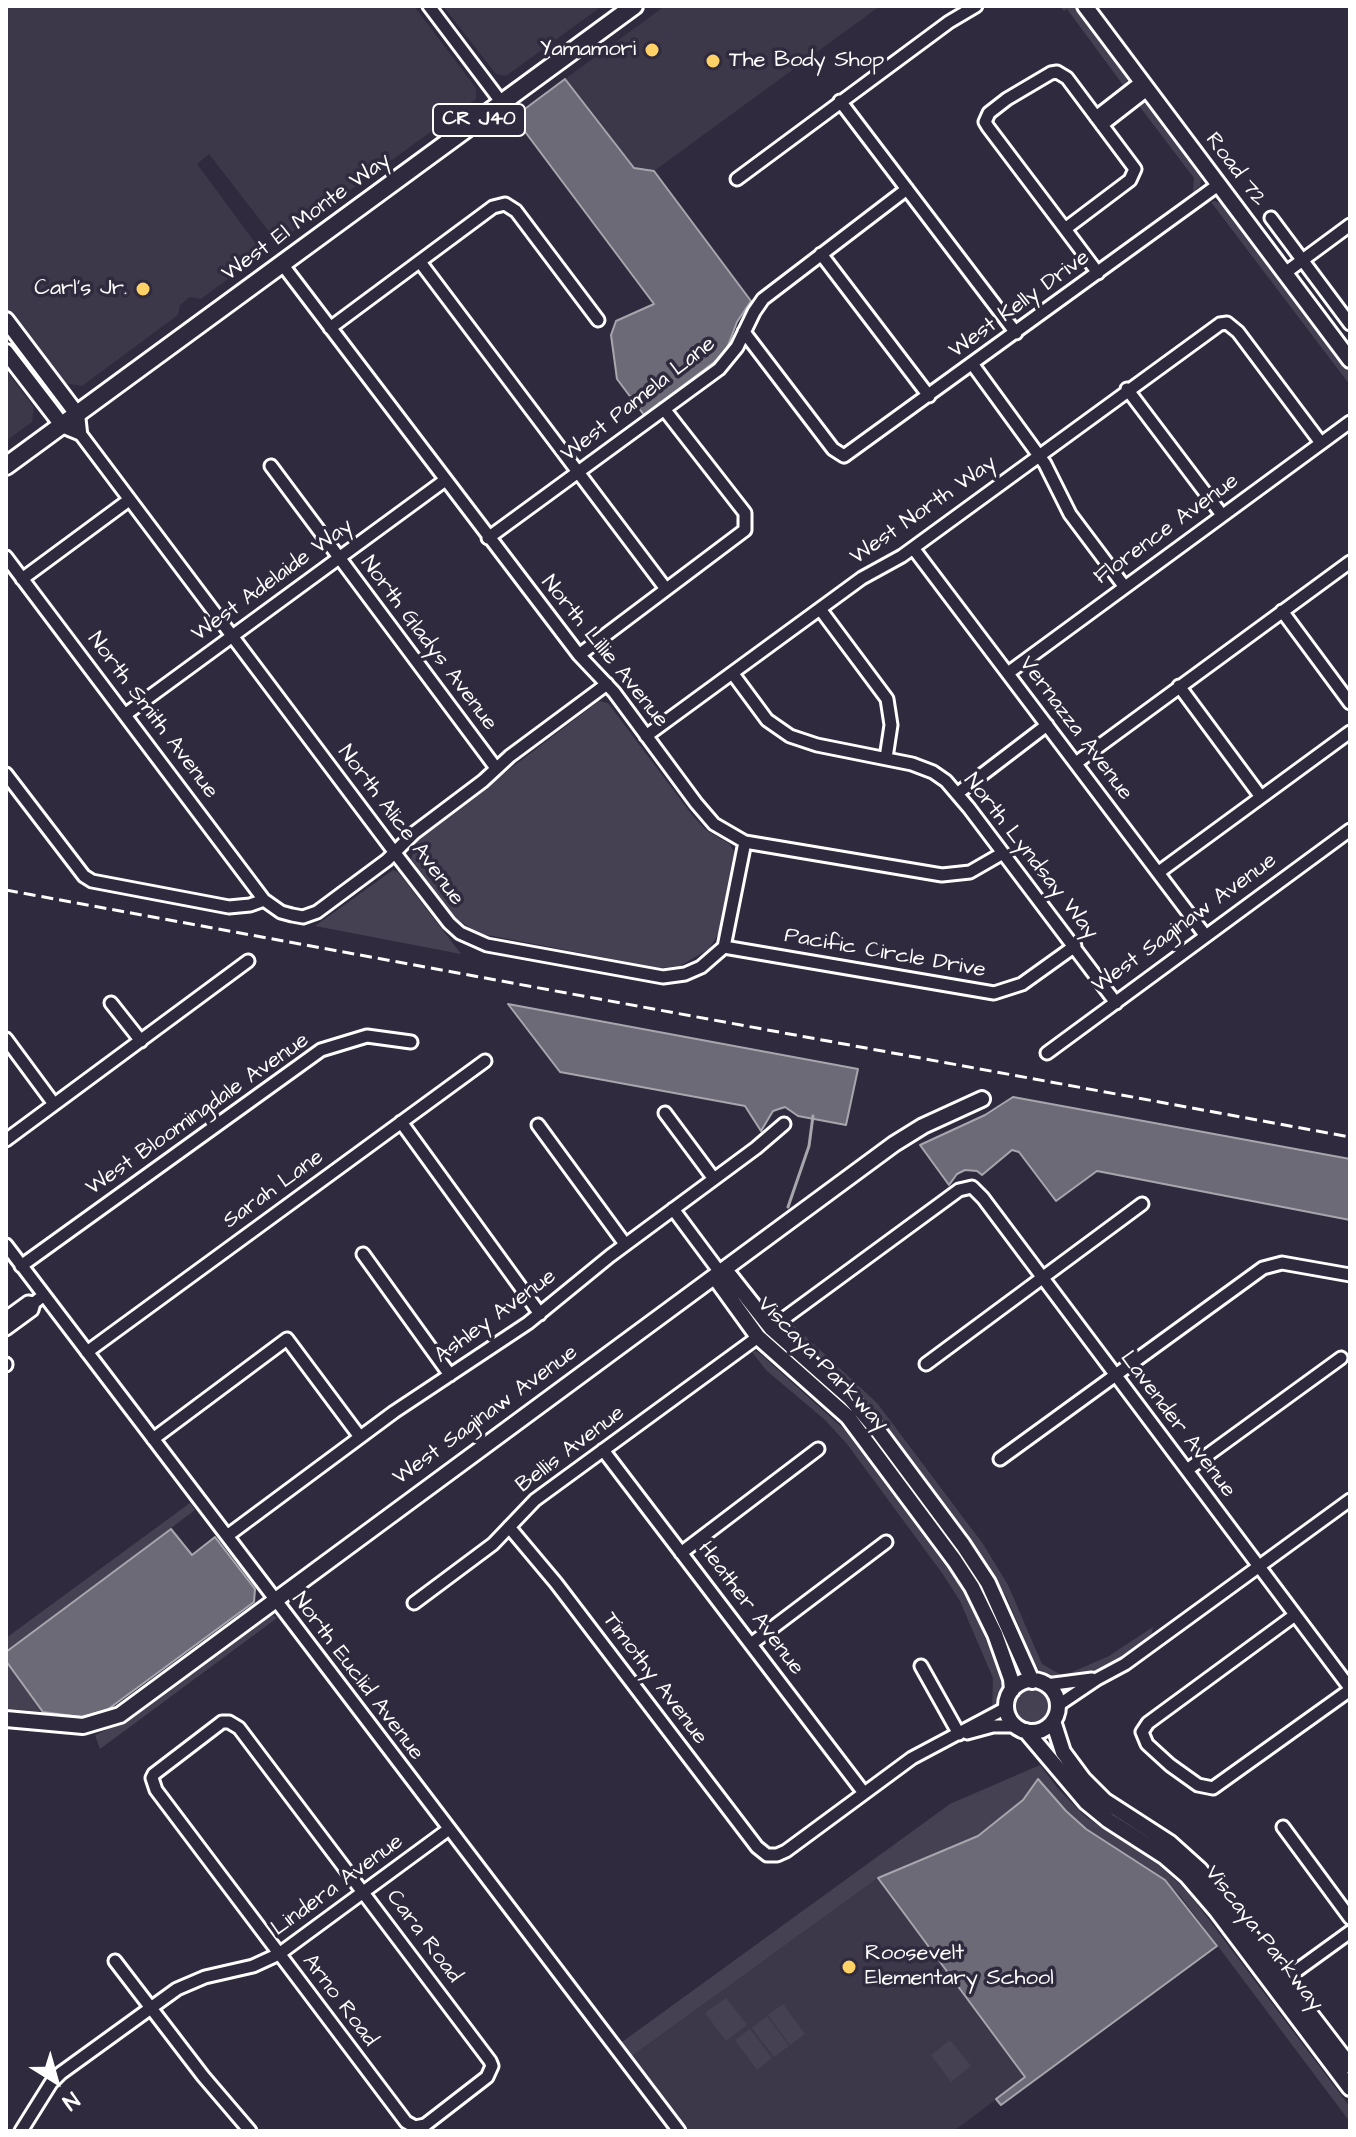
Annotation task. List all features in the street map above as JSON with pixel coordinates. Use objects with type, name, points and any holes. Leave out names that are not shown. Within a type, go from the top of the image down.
[{"type":"main road","name":"West El Monte Way","points":[[6,466],[634,6]]},
{"type":"street","points":[[429,6],[502,103]]},
{"type":"street","points":[[737,179],[949,22],[976,6]]},
{"type":"street","name":"Road 72","points":[[1085,6],[1350,359]]},
{"type":"street","points":[[1065,229],[1135,174],[1133,165],[1067,78],[1057,72],[1007,99],[989,113],[985,122],[1065,229],[1098,273]]},
{"type":"street","points":[[1099,121],[1144,86]]},
{"type":"street","points":[[840,101],[1016,333]]},
{"type":"street","name":"West Kelly Drive","points":[[744,332],[833,449],[844,456],[1218,185]]},
{"type":"street","name":"West Pamela Lane","points":[[488,538],[719,369],[737,347],[763,299],[907,189]]},
{"type":"street","points":[[330,328],[493,207],[505,204],[516,211],[598,320]]},
{"type":"street","points":[[1271,218],[1350,324]]},
{"type":"street","points":[[1285,273],[1350,225]]},
{"type":"street","points":[[821,254],[929,396]]},
{"type":"street","points":[[420,262],[666,589]]},
{"type":"street","name":"North Lillie Avenue","points":[[282,264],[488,538],[579,655],[607,684],[705,815],[722,830],[745,842],[942,875],[970,872],[1003,853]]},
{"type":"street","points":[[6,320],[77,414],[79,432],[62,425],[6,352]]},
{"type":"street","name":"West North Way","points":[[646,736],[862,578],[913,548],[1212,328],[1227,323],[1238,332],[1321,443]]},
{"type":"street","points":[[973,365],[1038,455],[1070,514],[1124,586]]},
{"type":"street","points":[[1127,389],[1222,515]]},
{"type":"street","points":[[579,655],[741,535],[747,523],[745,513],[664,409]]},
{"type":"street","name":"Florence Avenue","points":[[1008,673],[1350,422]]},
{"type":"street","name":"North Alice Avenue","points":[[79,432],[395,853],[460,933],[487,945],[663,977],[685,974],[701,967],[724,947]]},
{"type":"street","name":"North Gladys Avenue","points":[[271,466],[496,768]]},
{"type":"street","name":"West Adelaide Way","points":[[126,714],[444,481]]},
{"type":"street","points":[[22,579],[129,500]]},
{"type":"street","name":"Vernazza Avenue","points":[[913,548],[1205,935]]},
{"type":"street","name":"North Smith Avenue","points":[[6,557],[264,900]]},
{"type":"street","points":[[1076,763],[1350,562]]},
{"type":"street","points":[[820,609],[887,699],[891,725],[886,758]]},
{"type":"street","points":[[1282,611],[1350,703]]},
{"type":"street","name":"North Lyndsay Way","points":[[733,674],[767,720],[790,736],[933,772],[958,793],[1116,1003]]},
{"type":"street","points":[[6,774],[84,876],[92,881],[229,907],[264,900],[281,912],[303,917],[395,853],[414,833],[607,684]]},
{"type":"street","points":[[1179,686],[1261,797]]},
{"type":"street","points":[[958,793],[1047,725]]},
{"type":"street","points":[[1159,872],[1350,732]]},
{"type":"street","name":"West Saginaw Avenue","points":[[1047,1053],[1350,830]]},
{"type":"street","points":[[724,947],[745,842]]},
{"type":"street","name":"Pacific Circle Drive","points":[[724,947],[994,993],[1022,984],[1075,946]]},
{"type":"street","points":[[6,1140],[248,961]]},
{"type":"street","points":[[111,1003],[141,1041]]},
{"type":"street","name":"West Bloomingdale Avenue","points":[[21,1266],[321,1050],[367,1036],[411,1042]]},
{"type":"street","points":[[6,1039],[54,1104]]},
{"type":"street","name":"Sarah Lane","points":[[87,1352],[485,1061]]},
{"type":"street","name":"West Saginaw Avenue","points":[[6,1719],[83,1726],[120,1715],[908,1134],[982,1099]]},
{"type":"street","points":[[665,1113],[714,1179]]},
{"type":"street","points":[[401,1122],[540,1314]]},
{"type":"street","name":"Ashley Avenue","points":[[227,1536],[360,1437],[540,1314],[625,1244],[784,1124]]},
{"type":"street","points":[[538,1125],[625,1244]]},
{"type":"street","name":"Lavender Avenue","points":[[972,1187],[1350,1689]]},
{"type":"street","name":"Bellis Avenue","points":[[414,1603],[483,1552],[535,1500],[959,1190],[972,1187]]},
{"type":"street","points":[[926,1364],[1142,1204]]},
{"type":"street","points":[[673,1209],[719,1271]]},
{"type":"street","name":"North Euclid Avenue","points":[[6,1245],[39,1299],[87,1352],[679,2131]]},
{"type":"street","points":[[363,1254],[450,1375]]},
{"type":"street","points":[[1000,1459],[1263,1268],[1282,1263],[1350,1275]]},
{"type":"street","name":"Viscaya Parkway","points":[[719,1271],[730,1276],[764,1333],[865,1438],[972,1587],[995,1634],[1012,1690]]},
{"type":"street","points":[[6,1318],[28,1302],[39,1299]]},
{"type":"street","points":[[6,1329],[32,1310],[39,1299]]},
{"type":"street","name":"Viscaya Parkway","points":[[764,1333],[850,1398],[879,1432],[988,1583],[1039,1683]]},
{"type":"street","points":[[153,1439],[287,1339],[360,1437]]},
{"type":"street","points":[[1187,1470],[1341,1358]]},
{"type":"street","points":[[829,1400],[840,1403],[869,1433],[879,1432]]},
{"type":"street","points":[[681,1553],[818,1449]]},
{"type":"street","name":"Heather Avenue","points":[[603,1450],[864,1793]]},
{"type":"street","points":[[959,1734],[993,1726],[1041,1730],[1055,1714],[1097,1679],[1125,1664],[1350,1500]]},
{"type":"street","name":"Timothy Avenue","points":[[509,1527],[556,1583],[757,1847],[767,1855],[786,1851],[864,1793]]},
{"type":"street","points":[[751,1644],[886,1542]]},
{"type":"street","points":[[1295,1615],[1148,1723],[1143,1729],[1143,1739],[1160,1757],[1205,1788],[1213,1788],[1350,1689]]},
{"type":"street","points":[[921,1666],[959,1734]]},
{"type":"street","points":[[1021,1729],[1008,1717],[1006,1708],[1012,1690],[1021,1683],[1097,1679]]},
{"type":"street","points":[[1039,1683],[1054,1694],[1055,1714]]},
{"type":"street","points":[[864,1793],[912,1758],[1006,1708]]},
{"type":"street","name":"Viscaya Parkway","points":[[1055,1714],[1059,1744],[1083,1779],[1119,1811],[1190,1859],[1219,1891],[1350,2066]]},
{"type":"street","name":"Cara Road","points":[[152,1778],[159,1769],[216,1726],[229,1722],[239,1728],[488,2056],[492,2066],[487,2077],[425,2125],[415,2127]]},
{"type":"street","name":"Viscaya Parkway","points":[[1021,1729],[1086,1802],[1164,1856],[1187,1876],[1217,1911],[1350,2088]]},
{"type":"street","name":"Arno Road","points":[[152,1778],[156,1790],[279,1954],[406,2122],[415,2127]]},
{"type":"street","points":[[1283,1827],[1350,1918]]},
{"type":"street","name":"Lindera Avenue","points":[[21,2131],[51,2083],[61,2073],[152,2007],[191,1982],[253,1966],[279,1954],[449,1829]]},
{"type":"street","points":[[1217,1911],[1236,1926],[1272,1975],[1281,1981],[1350,1932]]},
{"type":"street","points":[[115,1961],[203,2076],[250,2131]]},
{"type":"shaded area","points":[[6,6],[414,6],[476,88],[476,99],[283,239],[274,238],[209,154],[197,164],[259,248],[259,256],[201,299],[190,297],[180,305],[178,315],[82,386],[64,383],[6,308]]},
{"type":"shaded area","points":[[443,6],[602,6],[506,76],[496,74]]},
{"type":"shaded area","points":[[665,6],[880,6],[654,171],[634,168],[565,79]]},
{"type":"shaded area","points":[[1060,6],[1074,6],[1128,79],[1126,89],[1067,9],[1064,11]]},
{"type":"shaded area","points":[[565,79],[634,168],[654,171],[751,301],[737,322],[727,348],[717,360],[644,415],[617,379],[611,335],[616,321],[654,304],[514,117]]},
{"type":"shaded area","points":[[1137,103],[1148,104],[1202,176],[1200,186],[1193,192],[1194,178]]},
{"type":"shaded area","points":[[1211,202],[1222,204],[1350,373],[1350,385]]},
{"type":"shaded area","points":[[6,370],[34,407],[32,422],[6,441]]},
{"type":"shaded area","points":[[599,701],[608,703],[693,816],[706,830],[730,844],[734,852],[719,933],[709,949],[680,966],[659,968],[477,933],[453,916],[411,859],[418,839]]},
{"type":"shaded area","points":[[393,870],[398,872],[461,954],[315,926]]},
{"type":"shaded area","points":[[508,1004],[858,1069],[846,1125],[798,1116],[785,1107],[773,1111],[761,1131],[745,1106],[560,1072]]},
{"type":"shaded area","points":[[1013,1097],[1350,1159],[1350,1220],[1097,1171],[1056,1201],[1019,1152],[1012,1150],[982,1175],[977,1171],[965,1170],[957,1174],[949,1185],[920,1145],[985,1115]]},
{"type":"shaded area","points":[[791,1323],[877,1403],[983,1544],[1008,1585],[1042,1664],[1063,1676],[1109,1656],[1153,1627],[1151,1637],[1118,1660],[1088,1675],[1059,1681],[1041,1673],[1007,1598],[977,1548],[884,1422],[856,1391],[789,1332]]},
{"type":"shaded area","points":[[757,1351],[845,1430],[957,1581],[981,1627],[1002,1679],[1001,1699],[992,1712],[993,1678],[960,1601],[942,1573],[847,1444],[825,1420],[766,1370],[752,1352]]},
{"type":"shaded area","points":[[190,1503],[195,1510],[6,1652],[6,1638]]},
{"type":"shaded area","points":[[171,1529],[192,1555],[215,1537],[255,1589],[254,1602],[107,1710],[81,1717],[43,1712],[6,1661],[6,1652]]},
{"type":"shaded area","points":[[273,1615],[277,1618],[100,1749],[95,1735],[133,1718],[265,1617]]},
{"type":"shaded area","points":[[6,1661],[43,1712],[9,1709],[6,1704]]},
{"type":"shaded area","points":[[1032,1687],[1045,1693],[1051,1706],[1045,1719],[1032,1725],[1019,1719],[1013,1706],[1019,1693]]},
{"type":"shaded area","points":[[1040,1765],[1086,1817],[1156,1862],[1188,1892],[1350,2107],[1350,2122],[1181,1897],[1165,1880],[1086,1829],[1038,1779],[1023,1800],[978,1836],[878,1878],[632,2056],[624,2048],[622,2042],[950,1804]]},
{"type":"shaded area","points":[[1038,1779],[1086,1829],[1165,1880],[1217,1946],[1001,2105],[996,2099],[1025,2077],[878,1878],[978,1836],[1023,1800]]},
{"type":"shaded area","name":"Roosevelt Elementary School","points":[[878,1878],[1026,2077],[954,2131],[690,2131],[632,2056]]},
{"type":"shaded area","points":[[726,1998],[747,2025],[726,2041],[705,2013]]},
{"type":"shaded area","points":[[783,2004],[805,2034],[790,2045],[768,2015]]},
{"type":"shaded area","points":[[767,2016],[789,2046],[774,2057],[752,2028]]},
{"type":"shaded area","points":[[750,2029],[772,2058],[757,2070],[735,2040]]},
{"type":"shaded area","points":[[950,2040],[971,2066],[951,2082],[931,2055]]},
{"type":"waterway","points":[[788,1207],[809,1146],[813,1116]]},
{"type":"railway","points":[[6,890],[1350,1137]]},
{"type":"place","name":"Yamamori","points":[[652,50]]},
{"type":"place","name":"The Body Shop","points":[[713,61]]},
{"type":"place","name":"Carl's Jr.","points":[[143,289]]},
{"type":"place","name":"Roosevelt Elementary School","points":[[849,1967]]}]
